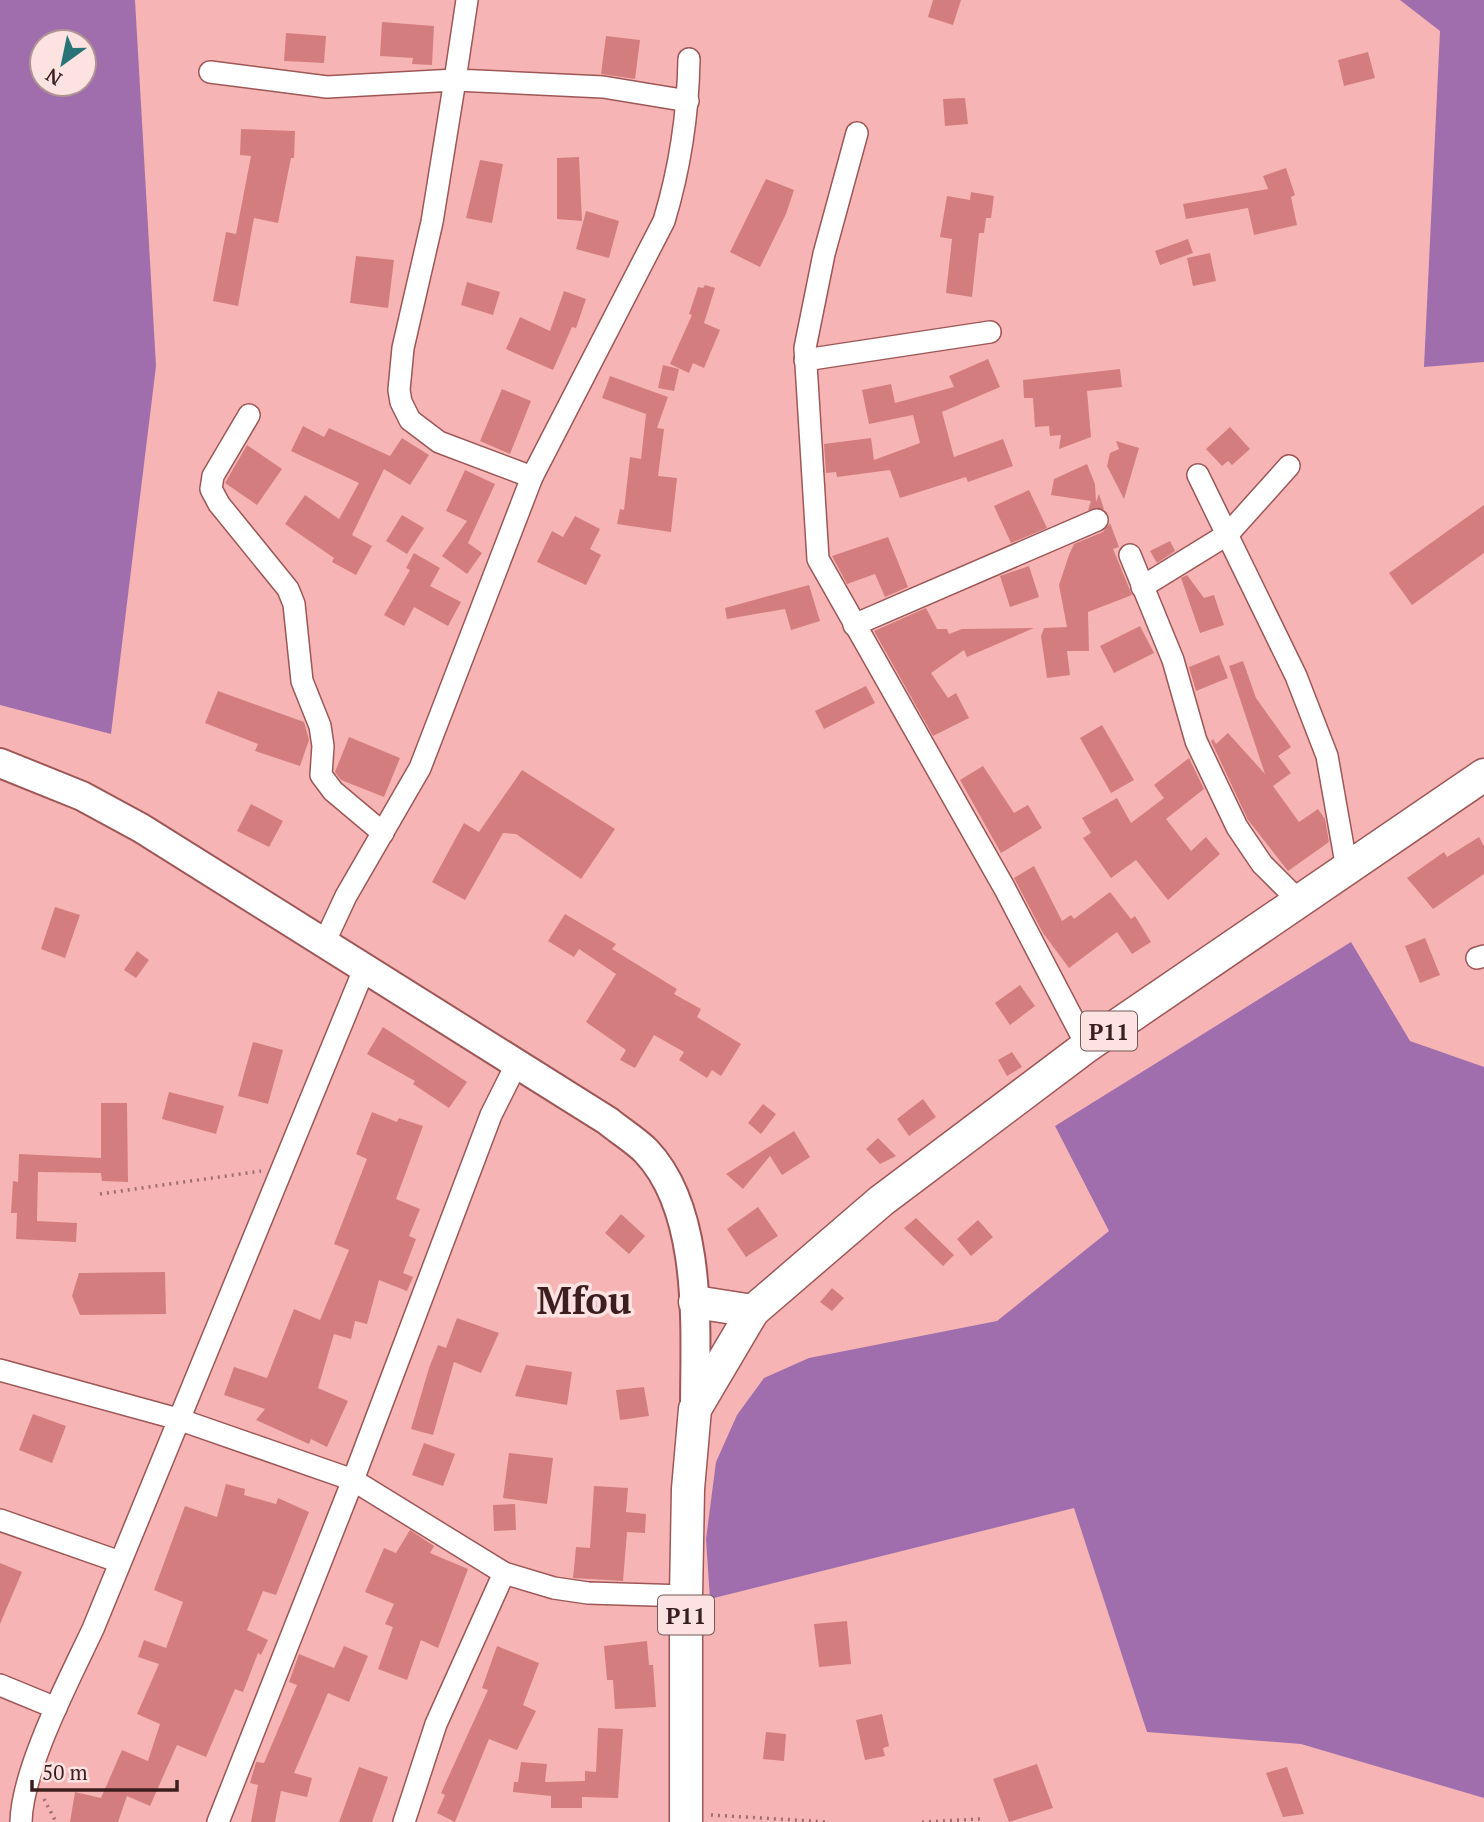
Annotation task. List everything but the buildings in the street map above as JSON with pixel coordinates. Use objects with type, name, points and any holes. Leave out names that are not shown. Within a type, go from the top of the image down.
[{"type":"main road","points":[[0,763],[82,796],[141,828],[608,1121],[646,1152],[670,1185],[685,1231],[695,1302],[695,1409]]},
{"type":"main road","name":"P11","points":[[686,1818],[688,1489],[695,1409],[753,1311],[881,1201],[1087,1046],[1484,775]]},
{"type":"main road","points":[[695,1302],[753,1311]]},
{"type":"street","points":[[467,0],[432,222],[403,348],[399,390],[401,402],[411,420],[439,442],[461,453],[532,477]]},
{"type":"street","points":[[325,941],[420,768],[532,477],[664,220],[676,181],[688,101],[689,59]]},
{"type":"street","points":[[210,72],[327,87],[455,80],[603,87],[688,101]]},
{"type":"street","points":[[857,133],[824,254],[807,335],[805,360],[818,559],[1005,888],[1087,1046]]},
{"type":"street","points":[[805,360],[990,332]]},
{"type":"street","points":[[249,415],[213,476],[212,489],[219,505],[288,589],[294,604],[302,681],[320,726],[323,746],[321,775],[333,791],[383,833]]},
{"type":"street","points":[[1142,587],[1228,534],[1289,466]]},
{"type":"street","points":[[1198,475],[1296,676],[1327,756],[1347,869]]},
{"type":"street","points":[[854,625],[1097,520]]},
{"type":"street","points":[[1130,555],[1173,660],[1196,741],[1237,827],[1262,864],[1299,901]]},
{"type":"street","points":[[21,1822],[25,1795],[56,1708],[120,1562],[365,967]]},
{"type":"street","points":[[218,1822],[353,1480],[491,1115],[516,1065]]},
{"type":"street","points":[[0,1370],[178,1419],[353,1480],[504,1573],[554,1588],[588,1593],[686,1596]]},
{"type":"street","points":[[0,1520],[120,1562]]},
{"type":"street","points":[[404,1822],[436,1724],[504,1573]]},
{"type":"street","points":[[0,1685],[56,1708]]},
{"type":"path","points":[[100,1194],[280,1169]]},
{"type":"path","points":[[686,1818],[828,1822]]},
{"type":"path","points":[[922,1822],[980,1819]]},
{"type":"shaded area","points":[[0,0],[135,0],[156,366],[111,734],[0,705]]},
{"type":"shaded area","points":[[1400,0],[1484,0],[1484,362],[1424,367],[1440,31]]},
{"type":"shaded area","points":[[1351,942],[1410,1041],[1484,1067],[1484,1798],[1301,1744],[1147,1732],[1074,1508],[710,1599],[706,1539],[716,1462],[737,1415],[764,1378],[809,1358],[997,1321],[1109,1231],[1055,1126]]},
{"type":"district","name":"Mfou","points":[[584,1300]]}]
